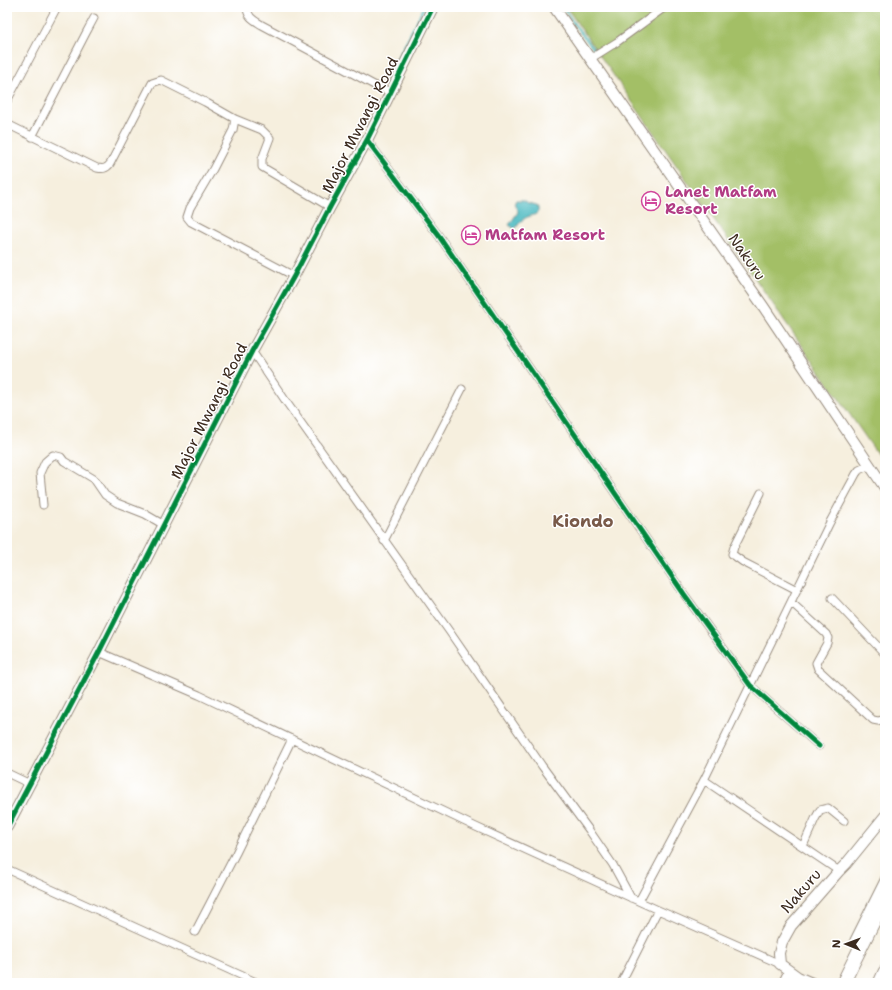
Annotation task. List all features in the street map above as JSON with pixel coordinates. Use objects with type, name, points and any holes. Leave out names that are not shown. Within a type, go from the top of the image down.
[{"type":"highway","points":[[843,983],[885,898]]},
{"type":"highway","points":[[880,983],[885,972]]},
{"type":"street","points":[[7,101],[57,7]]},
{"type":"street","points":[[247,7],[248,14],[253,19],[374,85],[391,92]]},
{"type":"street","name":"Major Mwangi Road","points":[[7,827],[99,652],[252,351],[367,140],[433,7]]},
{"type":"street","name":"Nakuru","points":[[554,7],[763,306],[885,488]]},
{"type":"street","points":[[590,59],[665,7]]},
{"type":"street","points":[[32,136],[94,18]]},
{"type":"street","points":[[7,124],[97,168],[103,169],[107,167],[152,83],[161,80],[234,119],[262,130],[270,138],[262,159],[262,167],[330,207]]},
{"type":"street","points":[[234,119],[233,130],[213,169],[190,208],[187,217],[191,222],[294,276]]},
{"type":"street","points":[[367,140],[439,236],[684,594],[750,685],[819,746]]},
{"type":"street","points":[[252,351],[287,403],[613,865],[631,898]]},
{"type":"street","points":[[384,541],[462,389]]},
{"type":"street","points":[[43,505],[40,473],[45,462],[53,455],[60,457],[64,461],[94,478],[105,495],[117,503],[145,514],[164,525]]},
{"type":"street","points":[[639,901],[704,780],[830,522],[856,474],[859,470],[870,465]]},
{"type":"street","points":[[761,493],[732,554],[743,562],[797,590]]},
{"type":"street","points":[[832,598],[885,654]]},
{"type":"street","points":[[791,602],[826,634],[828,638],[827,643],[816,663],[818,669],[873,720],[878,721],[885,719]]},
{"type":"street","points":[[99,652],[199,695],[438,809],[631,898],[780,964],[798,977],[812,983]]},
{"type":"street","points":[[195,932],[292,739]]},
{"type":"street","points":[[7,773],[30,784]]},
{"type":"street","points":[[704,780],[839,871]]},
{"type":"street","points":[[803,846],[820,810],[828,808],[844,822]]},
{"type":"street","name":"Nakuru","points":[[780,964],[779,953],[782,942],[791,926],[846,864],[885,816]]},
{"type":"street","points":[[7,869],[258,983]]},
{"type":"street","points":[[854,940],[885,878]]},
{"type":"street","points":[[621,983],[658,910]]},
{"type":"street","points":[[782,983],[788,971]]},
{"type":"green space","points":[[566,7],[885,7],[885,465]]},
{"type":"water","points":[[516,200],[524,200],[528,203],[537,205],[538,212],[535,215],[526,217],[515,229],[509,225],[518,212],[515,205]]},
{"type":"waterway","points":[[386,84],[424,7]]},
{"type":"waterway","points":[[563,7],[595,51]]},
{"type":"cycle path","points":[[7,827],[99,652],[252,351],[367,140],[433,7]]},
{"type":"cycle path","points":[[367,140],[439,236],[684,594],[750,685],[819,746]]},
{"type":"place","name":"Lanet Matfam Resort","points":[[651,201]]},
{"type":"place","name":"Matfam Resort","points":[[471,235]]},
{"type":"district","name":"Kiondo","points":[[583,521]]}]
